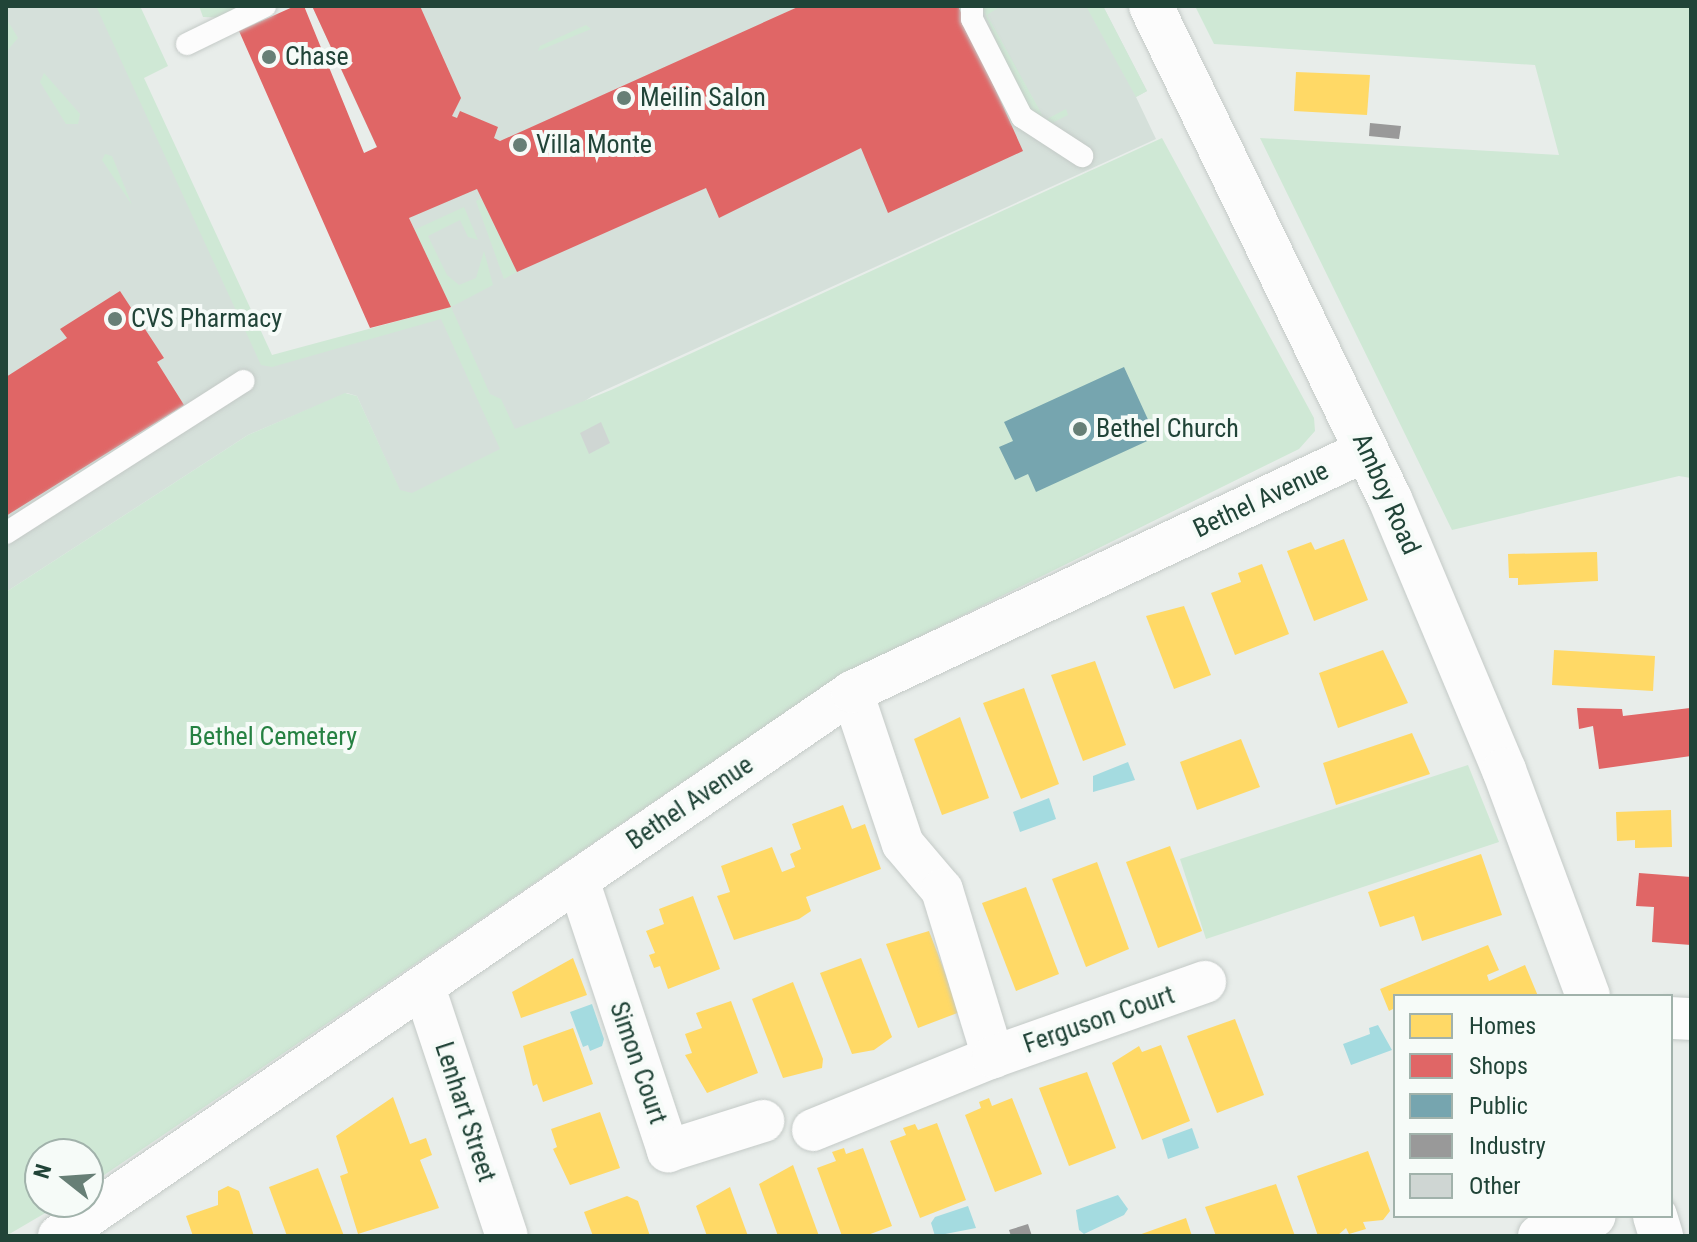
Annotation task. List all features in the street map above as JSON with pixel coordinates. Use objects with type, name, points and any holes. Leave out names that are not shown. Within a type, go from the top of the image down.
[{"type":"main road","name":"Amboy Road","points":[[1151,6],[1367,450],[1504,770],[1587,994]]},
{"type":"street","name":"Bethel Avenue","points":[[59,1236],[852,692],[1367,450]]},
{"type":"street","name":"Ferguson Court","points":[[852,692],[903,844],[942,890],[993,1057]]},
{"type":"street","name":"Simon Court","points":[[578,880],[668,1151],[763,1121]]},
{"type":"street","name":"Ferguson Court","points":[[813,1130],[993,1057],[1205,982]]},
{"type":"street","name":"Lenhart Street","points":[[424,987],[507,1236]]},
{"type":"street","points":[[1539,1236],[1589,1218]]},
{"type":"lane","points":[[187,44],[265,6]]},
{"type":"lane","points":[[972,6],[972,19],[1022,117],[1082,156]]},
{"type":"lane","points":[[6,533],[244,381]]},
{"type":"shaded area","points":[[6,6],[106,6],[266,359],[450,307],[312,6],[1103,6],[1147,91],[1136,97],[1156,139],[592,396],[502,460],[407,507],[357,396],[347,393],[248,435],[6,592]]},
{"type":"green space","name":"Bethel Cemetery","points":[[96,6],[140,6],[168,66],[144,78],[272,355],[450,307],[414,230],[464,207],[478,240],[468,237],[460,220],[428,236],[447,275],[459,285],[476,278],[484,251],[493,285],[451,307],[490,394],[501,399],[515,429],[611,390],[1162,138],[1314,418],[1315,431],[1299,449],[836,678],[104,1175],[104,1138],[24,1138],[24,1218],[37,1218],[6,1236],[6,592],[248,435],[345,393],[357,396],[400,490],[412,493],[500,449],[441,319],[272,367],[261,365]]},
{"type":"green space","points":[[199,6],[254,6],[229,18],[203,17]]},
{"type":"green space","points":[[982,6],[1001,6],[987,15],[1045,120],[1066,109],[1068,115],[1048,125],[1034,116],[1014,85]]},
{"type":"green space","points":[[1086,6],[1103,6],[1147,91],[1136,97]]},
{"type":"green space","points":[[1195,6],[1691,6],[1691,478],[1679,476],[1452,530],[1260,138],[1559,155],[1535,65],[1214,44]]},
{"type":"green space","points":[[6,18],[18,38],[6,52]]},
{"type":"green space","points":[[586,25],[591,29],[538,51],[540,46]]},
{"type":"green space","points":[[44,73],[80,114],[78,124],[66,124],[40,82]]},
{"type":"green space","points":[[105,154],[112,156],[132,205],[102,160]]},
{"type":"green space","points":[[481,198],[517,272],[504,279],[476,201]]},
{"type":"green space","points":[[1468,765],[1499,842],[1206,939],[1180,859]]},
{"type":"water","points":[[1128,762],[1135,780],[1093,792],[1093,776]]},
{"type":"water","points":[[1049,798],[1056,819],[1020,832],[1013,812]]},
{"type":"water","points":[[592,1004],[604,1039],[602,1046],[590,1051],[588,1045],[583,1047],[570,1012]]},
{"type":"water","points":[[1378,1025],[1392,1050],[1351,1065],[1343,1044],[1370,1034],[1369,1028]]},
{"type":"water","points":[[1192,1128],[1199,1148],[1168,1159],[1162,1139]]},
{"type":"water","points":[[1118,1195],[1128,1209],[1124,1215],[1084,1234],[1079,1230],[1076,1210]]},
{"type":"water","points":[[968,1206],[976,1228],[935,1236],[931,1223],[935,1217]]},
{"type":"building: Homes","points":[[1296,72],[1370,75],[1367,115],[1294,111]]},
{"type":"building: Homes","points":[[1344,539],[1368,600],[1314,621],[1287,551],[1311,542],[1315,550]]},
{"type":"building: Homes","points":[[1597,552],[1598,581],[1518,585],[1518,578],[1509,578],[1508,554]]},
{"type":"building: Homes","points":[[1262,564],[1289,634],[1235,655],[1211,593],[1241,582],[1238,573]]},
{"type":"building: Homes","points":[[1184,606],[1211,675],[1174,689],[1146,616]]},
{"type":"building: Homes","points":[[1383,650],[1408,703],[1338,728],[1319,673]]},
{"type":"building: Homes","points":[[1554,650],[1655,656],[1653,691],[1552,685]]},
{"type":"building: Homes","points":[[1095,661],[1126,745],[1083,761],[1051,675]]},
{"type":"building: Homes","points":[[1024,688],[1059,784],[1021,799],[983,703]]},
{"type":"building: Homes","points":[[960,717],[989,798],[942,815],[914,739]]},
{"type":"building: Homes","points":[[1412,733],[1430,774],[1336,805],[1323,763]]},
{"type":"building: Homes","points":[[1241,739],[1260,787],[1197,810],[1180,762]]},
{"type":"building: Homes","points":[[843,805],[852,829],[865,824],[881,869],[806,897],[811,911],[799,919],[734,940],[717,896],[730,892],[721,866],[772,847],[782,872],[795,867],[790,854],[801,849],[792,824]]},
{"type":"building: Homes","points":[[1671,810],[1672,847],[1635,848],[1635,840],[1617,841],[1616,812]]},
{"type":"building: Homes","points":[[1170,846],[1202,931],[1158,948],[1126,862]]},
{"type":"building: Homes","points":[[1481,854],[1502,915],[1422,941],[1414,916],[1380,927],[1368,892]]},
{"type":"building: Homes","points":[[1097,862],[1129,949],[1086,967],[1052,879]]},
{"type":"building: Homes","points":[[1026,887],[1059,974],[1016,991],[982,903]]},
{"type":"building: Homes","points":[[693,896],[720,969],[668,989],[660,966],[654,968],[649,955],[655,953],[646,931],[664,924],[659,909]]},
{"type":"building: Homes","points":[[929,931],[960,1012],[918,1028],[886,944]]},
{"type":"building: Homes","points":[[1488,945],[1499,970],[1487,975],[1489,981],[1525,965],[1537,994],[1393,994],[1393,1009],[1389,1011],[1380,989]]},
{"type":"building: Homes","points":[[573,958],[587,995],[521,1018],[512,992]]},
{"type":"building: Homes","points":[[861,958],[892,1037],[874,1050],[852,1054],[820,973]]},
{"type":"building: Homes","points":[[793,982],[823,1059],[822,1068],[783,1078],[752,999]]},
{"type":"building: Homes","points":[[731,1001],[758,1073],[707,1093],[685,1055],[692,1053],[685,1034],[702,1028],[696,1013]]},
{"type":"building: Homes","points":[[1235,1019],[1264,1095],[1217,1113],[1187,1036]]},
{"type":"building: Homes","points":[[573,1028],[593,1084],[543,1102],[537,1084],[533,1086],[523,1046]]},
{"type":"building: Homes","points":[[1161,1045],[1190,1121],[1142,1140],[1112,1063],[1139,1046],[1142,1052]]},
{"type":"building: Homes","points":[[1087,1072],[1116,1148],[1069,1166],[1039,1088]]},
{"type":"building: Homes","points":[[393,1097],[410,1144],[426,1138],[432,1155],[420,1160],[439,1208],[358,1234],[340,1176],[348,1173],[336,1136]]},
{"type":"building: Homes","points":[[989,1098],[992,1106],[1012,1098],[1042,1174],[995,1192],[965,1115],[981,1108],[979,1102]]},
{"type":"building: Homes","points":[[600,1112],[620,1168],[570,1185],[553,1149],[557,1147],[551,1129]]},
{"type":"building: Homes","points":[[937,1123],[966,1200],[920,1218],[890,1141],[906,1135],[903,1128],[915,1124],[918,1130]]},
{"type":"building: Homes","points":[[844,1148],[846,1154],[863,1148],[892,1226],[865,1236],[842,1236],[817,1168],[836,1161],[832,1152]]},
{"type":"building: Homes","points":[[1368,1151],[1390,1211],[1383,1220],[1363,1222],[1366,1229],[1349,1234],[1346,1228],[1337,1236],[1318,1236],[1297,1176]]},
{"type":"building: Homes","points":[[793,1165],[819,1236],[778,1236],[759,1184]]},
{"type":"building: Homes","points":[[318,1168],[344,1236],[287,1236],[269,1187]]},
{"type":"building: Homes","points":[[1276,1184],[1295,1236],[1216,1236],[1205,1207]]},
{"type":"building: Homes","points":[[228,1186],[239,1191],[254,1236],[193,1236],[186,1216],[218,1205],[218,1191]]},
{"type":"building: Homes","points":[[730,1187],[748,1236],[707,1236],[696,1206]]},
{"type":"building: Homes","points":[[627,1196],[638,1201],[650,1236],[593,1236],[584,1212]]},
{"type":"building: Homes","points":[[1186,1218],[1192,1236],[1136,1236]]},
{"type":"building: Shops","points":[[295,6],[304,6],[364,153],[377,147],[312,6],[420,6],[461,98],[452,116],[457,118],[460,111],[498,127],[494,138],[500,141],[800,6],[958,6],[1023,151],[888,213],[861,148],[719,218],[706,188],[517,272],[477,189],[409,218],[451,307],[370,328],[239,31]]},
{"type":"building: Shops","points":[[120,291],[164,358],[157,362],[184,405],[6,516],[6,377],[67,338],[60,329]]},
{"type":"building: Shops","points":[[1577,708],[1622,709],[1623,716],[1690,708],[1691,756],[1599,769],[1593,726],[1579,729]]},
{"type":"building: Shops","points":[[1639,873],[1691,877],[1691,945],[1652,942],[1654,907],[1636,906]]},
{"type":"building: Public","name":"Bethel Church","points":[[1124,367],[1156,437],[1036,492],[1028,474],[1015,480],[999,447],[1013,441],[1004,422]]},
{"type":"building: Industry","points":[[1370,123],[1401,126],[1399,139],[1369,136]]},
{"type":"building: Industry","points":[[1028,1224],[1032,1236],[1011,1236],[1009,1230]]},
{"type":"building: Other","points":[[601,422],[610,443],[589,454],[580,433]]},
{"type":"place","name":"Chase","points":[[269,57]]},
{"type":"place","name":"Meilin Salon","points":[[624,98]]},
{"type":"place","name":"Villa Monte","points":[[520,145]]},
{"type":"place","name":"CVS Pharmacy","points":[[115,319]]},
{"type":"place","name":"Bethel Church","points":[[1080,429]]}]
